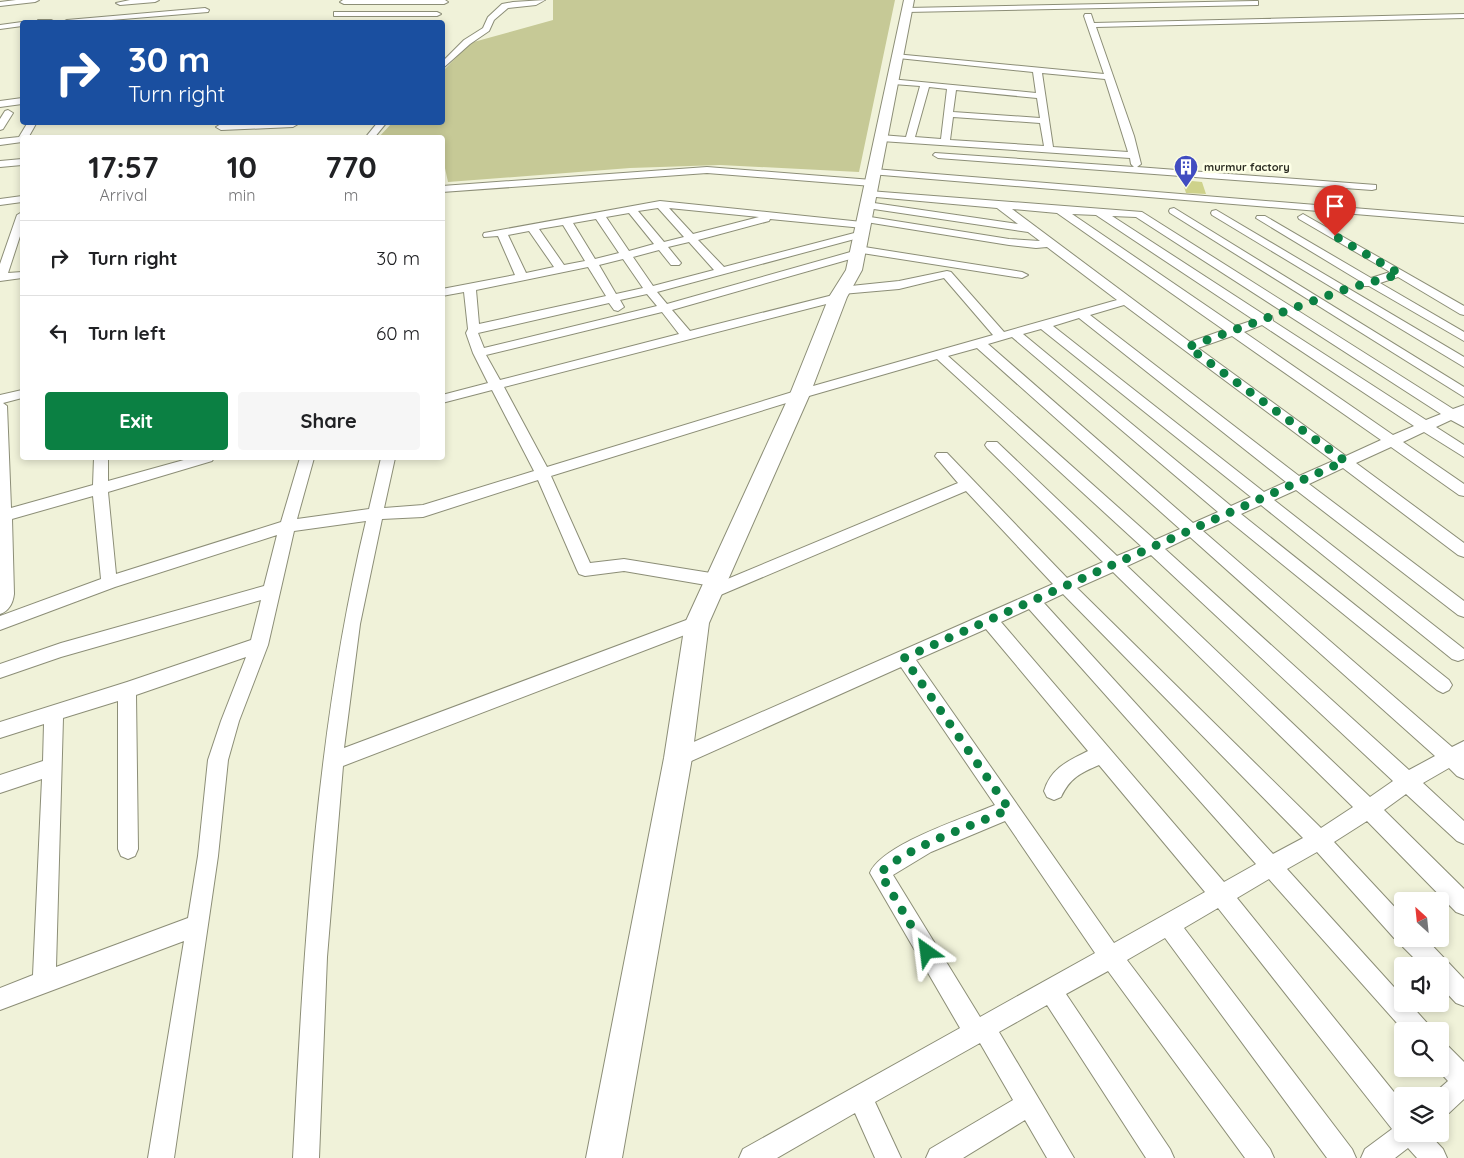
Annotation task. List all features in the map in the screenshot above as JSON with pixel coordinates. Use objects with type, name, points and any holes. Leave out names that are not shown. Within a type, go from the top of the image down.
[{"type":"street","points":[[0,4],[35,0]]},
{"type":"street","points":[[120,3],[155,0]]},
{"type":"street","points":[[445,63],[467,42],[486,29],[504,0]]},
{"type":"street","points":[[496,12],[509,5],[541,0]]},
{"type":"street","points":[[340,6],[387,1],[438,11]]},
{"type":"street","points":[[1085,7],[1145,2],[1257,7],[1275,22]]},
{"type":"street","points":[[604,1158],[678,758],[697,623],[800,394],[840,294],[854,270],[908,5],[1257,7]]},
{"type":"street","points":[[340,6],[438,11]]},
{"type":"street","points":[[1085,7],[1134,155],[1140,181]]},
{"type":"street","points":[[108,20],[205,10]]},
{"type":"street","points":[[1091,25],[1464,16]]},
{"type":"street","points":[[150,20],[172,18]]},
{"type":"street","points":[[0,26],[20,24]]},
{"type":"street","points":[[898,56],[1108,77]]},
{"type":"street","points":[[1037,70],[1050,150]]},
{"type":"street","points":[[893,81],[1041,96]]},
{"type":"street","points":[[910,140],[925,84]]},
{"type":"street","points":[[945,143],[952,87]]},
{"type":"street","points":[[0,104],[20,101]]},
{"type":"street","points":[[0,127],[8,113]]},
{"type":"street","points":[[949,114],[1045,122]]},
{"type":"street","points":[[372,135],[381,125]]},
{"type":"street","points":[[0,142],[20,138]]},
{"type":"street","points":[[881,138],[1134,155]]},
{"type":"street","points":[[938,155],[1140,181],[1463,215]]},
{"type":"street","points":[[0,164],[20,162]]},
{"type":"street","points":[[445,189],[707,170],[865,217],[996,261]]},
{"type":"street","points":[[474,329],[612,299],[721,271],[865,217],[1140,181],[1372,187]]},
{"type":"street","points":[[0,202],[20,199]]},
{"type":"street","points":[[488,235],[660,204],[775,217],[865,217],[1031,229]]},
{"type":"street","points":[[660,204],[721,271]]},
{"type":"street","points":[[1000,205],[1125,302],[1345,461],[1464,551]]},
{"type":"street","points":[[479,353],[625,316],[665,308],[865,217],[1000,205],[1138,214],[1289,311],[1460,415]]},
{"type":"street","points":[[631,209],[675,263]]},
{"type":"street","points":[[1060,210],[1464,491]]},
{"type":"street","points":[[1174,211],[1464,393]]},
{"type":"street","points":[[1099,212],[1262,321],[1464,452]]},
{"type":"street","points":[[1216,213],[1464,363]]},
{"type":"street","points":[[598,215],[650,290],[687,336]]},
{"type":"street","points":[[445,292],[590,264],[775,217]]},
{"type":"street","points":[[865,217],[1009,242],[1049,243]]},
{"type":"street","points":[[865,217],[1022,275]]},
{"type":"street","points":[[1303,217],[1464,311]]},
{"type":"street","points":[[1261,218],[1464,337]]},
{"type":"street","points":[[20,221],[1,278],[20,275]]},
{"type":"street","points":[[566,221],[590,264],[625,316]]},
{"type":"street","points":[[532,227],[561,270]]},
{"type":"street","points":[[502,233],[522,277]]},
{"type":"street","points":[[445,398],[687,336],[840,294],[899,285],[947,274],[1008,335],[1442,685]]},
{"type":"street","points":[[1188,347],[1343,290],[1400,274]]},
{"type":"street","points":[[470,288],[474,329],[472,333],[479,353],[543,474],[585,570],[624,565],[714,587],[969,484]]},
{"type":"street","points":[[0,623],[109,583],[287,526],[376,514],[424,511],[800,394],[1125,302]]},
{"type":"street","points":[[1082,314],[1297,483],[1464,610]]},
{"type":"street","points":[[1043,324],[1458,654]]},
{"type":"street","points":[[752,1158],[1271,868],[1370,808],[1408,781],[1460,760],[979,343]]},
{"type":"street","points":[[940,354],[1153,547],[1464,834]]},
{"type":"street","points":[[0,399],[20,394]]},
{"type":"street","points":[[0,406],[4,454],[1,516],[6,594],[5,600],[0,607]]},
{"type":"street","points":[[678,758],[1390,440],[1460,415]]},
{"type":"street","points":[[992,445],[1113,565],[1370,808],[1464,904]]},
{"type":"street","points":[[942,456],[1066,586],[1319,840],[1394,921]]},
{"type":"street","points":[[104,460],[100,487],[109,583]]},
{"type":"street","points":[[1,516],[201,460]]},
{"type":"street","points":[[161,1158],[208,856],[218,760],[230,721],[259,645],[270,591],[305,460]]},
{"type":"street","points":[[306,1158],[313,999],[333,761],[352,622],[388,460]]},
{"type":"street","points":[[0,671],[61,650],[270,591]]},
{"type":"street","points":[[1032,601],[1411,1022]]},
{"type":"street","points":[[989,620],[1222,895],[1394,1111]]},
{"type":"street","points":[[333,761],[697,623]]},
{"type":"street","points":[[0,730],[127,690],[259,645]]},
{"type":"street","points":[[904,658],[1111,957],[1261,1158]]},
{"type":"street","points":[[127,690],[128,849]]},
{"type":"street","points":[[44,983],[54,713]]},
{"type":"street","points":[[1054,791],[1055,782],[1061,776],[1102,754]]},
{"type":"street","points":[[0,784],[52,767]]},
{"type":"street","points":[[984,1028],[975,1031],[880,873],[888,865],[940,838],[1009,809]]},
{"type":"street","points":[[0,999],[197,925]]},
{"type":"street","points":[[1168,925],[1343,1158]]},
{"type":"street","points":[[1449,979],[1464,995]]},
{"type":"street","points":[[1051,991],[1161,1158]]},
{"type":"street","points":[[984,1028],[1061,1158]]},
{"type":"street","points":[[1449,1064],[1464,1082],[1449,1096]]},
{"type":"street","points":[[860,1098],[888,1158]]},
{"type":"street","points":[[939,1158],[1029,1104]]},
{"type":"street","points":[[1374,1158],[1395,1142]]},
{"type":"street","points":[[1420,1142],[1434,1158]]},
{"type":"green space","points":[[553,0],[895,0],[859,172],[720,165],[630,168],[448,182],[445,168],[445,135],[381,135],[390,125],[445,125],[445,69],[470,43],[553,20]]},
{"type":"building","points":[[1182,180],[1202,182],[1206,194],[1186,193]]},
{"type":"place","name":"murmur factory","points":[[1186,188]]},
{"type":"route","points":[[927,952],[880,873],[888,865],[940,838],[987,820],[1009,809],[904,658],[1345,461],[1188,347],[1343,290],[1400,274],[1335,236]]}]
